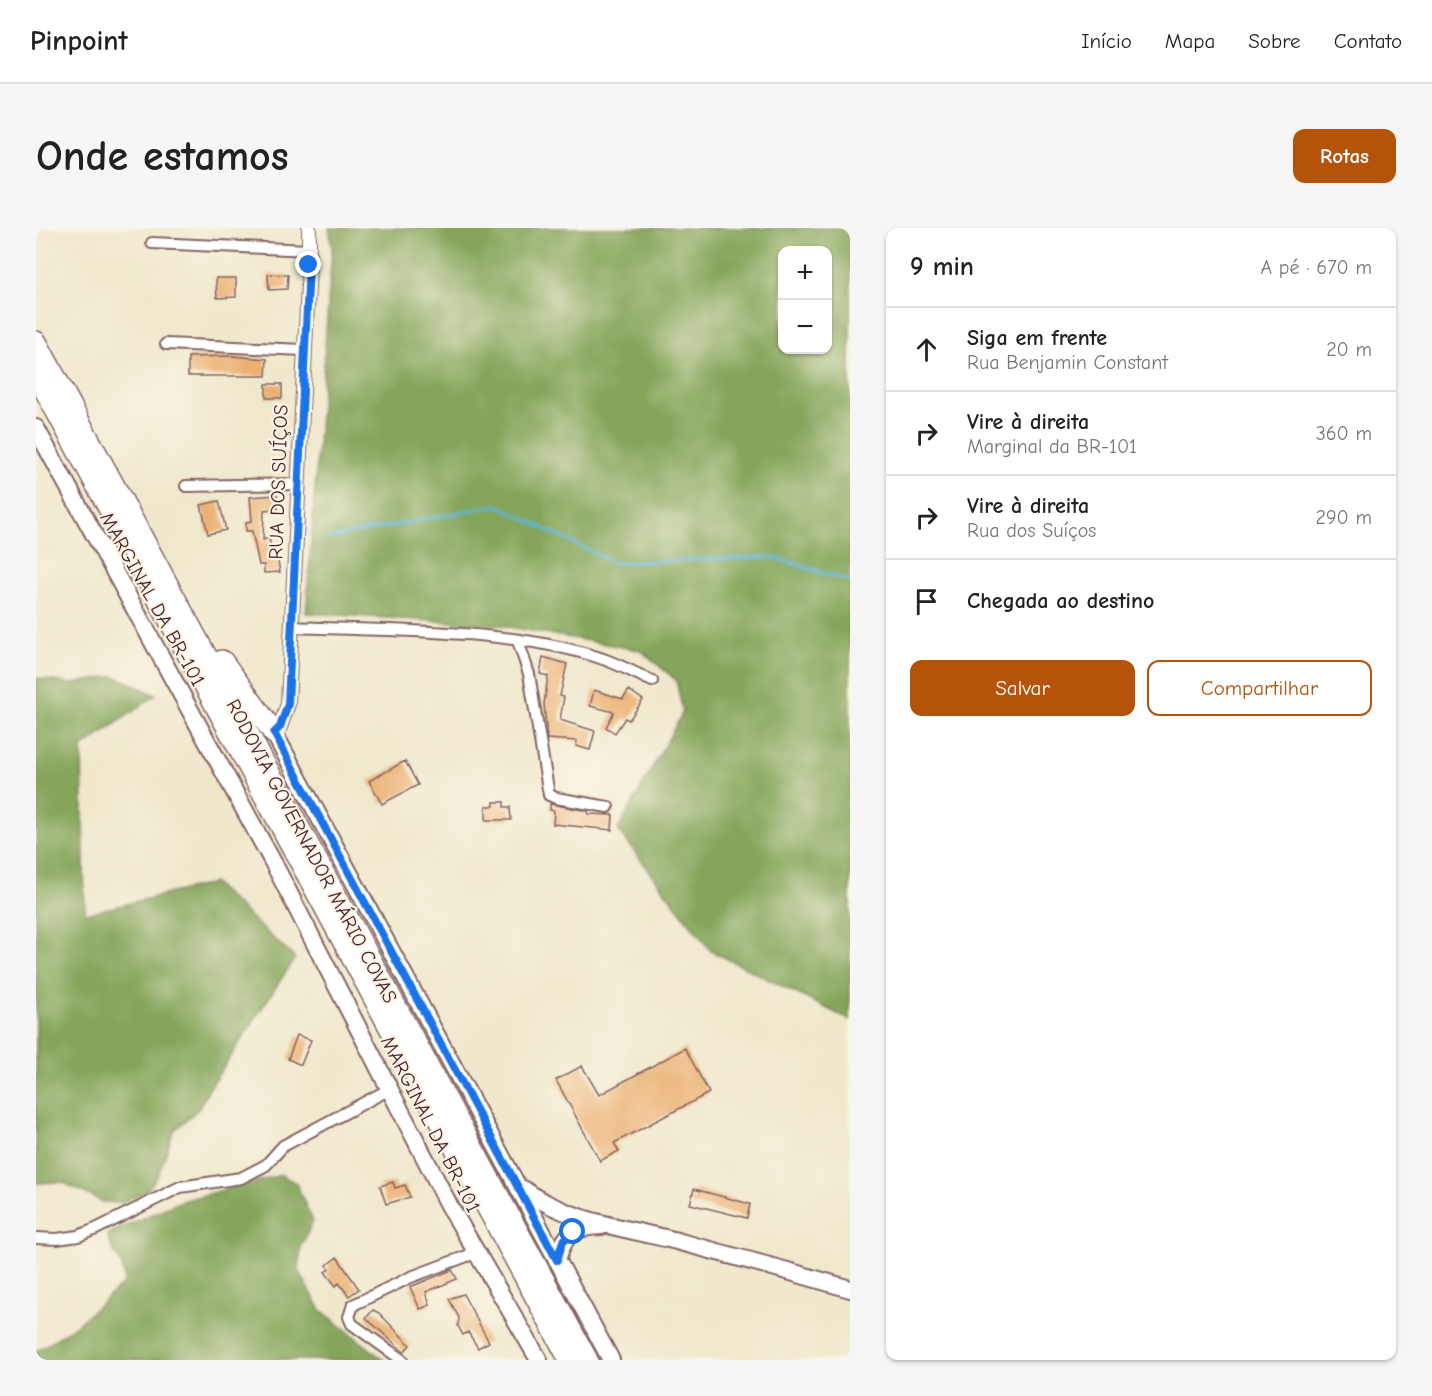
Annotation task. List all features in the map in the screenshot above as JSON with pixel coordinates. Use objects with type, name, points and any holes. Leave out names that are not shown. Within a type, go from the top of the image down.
[{"type":"highway","name":"RODOVIA GOVERNADOR MÁRIO COVAS","points":[[36,342],[587,1360]]},
{"type":"highway","name":"RODOVIA GOVERNADOR MÁRIO COVAS","points":[[36,373],[570,1360]]},
{"type":"highway","points":[[165,582],[274,733]]},
{"type":"main road","name":"MARGINAL DA BR-101","points":[[37,434],[274,864],[388,1090],[475,1253],[539,1360]]},
{"type":"main road","points":[[274,733],[611,1360]]},
{"type":"main road","points":[[519,1186],[541,1203],[606,1226],[667,1239],[850,1289]]},
{"type":"main road","points":[[557,1260],[563,1241],[573,1232],[586,1227],[606,1226]]},
{"type":"street","name":"RUA DOS SUÍÇOS","points":[[274,733],[280,727],[288,704],[310,250],[309,228]]},
{"type":"street","points":[[152,243],[310,250]]},
{"type":"street","points":[[166,344],[304,350]]},
{"type":"street","points":[[186,486],[297,484]]},
{"type":"street","points":[[292,627],[440,633],[518,641],[606,660],[652,681]]},
{"type":"street","points":[[518,641],[529,674],[549,795],[608,807]]},
{"type":"street","points":[[36,1238],[57,1239],[78,1236],[180,1187],[248,1175],[266,1166],[283,1146],[388,1090]]},
{"type":"street","points":[[402,1360],[352,1324],[349,1317],[353,1305],[411,1277],[475,1253]]},
{"type":"green space","points":[[329,228],[850,228],[850,1020],[711,951],[618,830],[683,712],[676,680],[640,650],[498,625],[306,613],[332,248]]},
{"type":"green space","points":[[114,676],[156,695],[82,748],[85,914],[213,883],[295,958],[209,1089],[199,1108],[174,1131],[158,1175],[147,1191],[121,1203],[103,1202],[62,1182],[36,1183],[36,678],[72,684]]},
{"type":"green space","points":[[281,1175],[296,1183],[313,1222],[301,1246],[299,1271],[321,1310],[384,1360],[36,1360],[36,1352],[76,1325],[124,1283],[122,1267],[111,1246],[108,1234],[181,1201]]},
{"type":"building","points":[[268,274],[288,275],[287,289],[269,290]]},
{"type":"building","points":[[216,278],[236,278],[236,297],[217,298]]},
{"type":"building","points":[[232,356],[267,359],[266,376],[188,376],[188,357]]},
{"type":"building","points":[[266,384],[282,384],[282,398],[266,398]]},
{"type":"building","points":[[277,495],[278,509],[264,510],[263,540],[269,538],[272,552],[276,551],[280,572],[264,573],[264,565],[259,565],[252,531],[246,531],[246,522],[252,521],[250,497]]},
{"type":"building","points":[[219,501],[226,530],[208,534],[201,505]]},
{"type":"building","points":[[543,657],[567,664],[560,696],[564,697],[560,720],[595,731],[590,750],[576,746],[577,741],[547,739],[544,704],[548,676],[540,674]]},
{"type":"building","points":[[594,690],[623,699],[629,690],[643,700],[629,720],[625,718],[615,733],[606,727],[614,712],[590,706]]},
{"type":"building","points":[[405,761],[418,785],[382,804],[369,781]]},
{"type":"building","points":[[494,802],[504,802],[504,807],[510,807],[511,820],[486,820],[486,806],[494,806]]},
{"type":"building","points":[[550,804],[588,811],[588,814],[613,815],[612,830],[553,824],[554,811],[550,810]]},
{"type":"building","points":[[297,1035],[311,1040],[301,1065],[288,1059]]},
{"type":"building","points":[[685,1048],[709,1093],[614,1143],[619,1151],[600,1161],[556,1080],[582,1066],[599,1095]]},
{"type":"building","points":[[393,1182],[395,1188],[405,1185],[410,1197],[386,1204],[380,1186]]},
{"type":"building","points":[[694,1189],[750,1204],[747,1218],[690,1204]]},
{"type":"building","points":[[337,1257],[359,1289],[349,1296],[339,1283],[336,1286],[325,1272],[329,1269],[327,1265]]},
{"type":"building","points":[[452,1270],[457,1279],[426,1292],[430,1305],[420,1309],[410,1287]]},
{"type":"building","points":[[463,1294],[489,1342],[478,1348],[468,1332],[463,1335],[458,1326],[459,1318],[449,1299]]},
{"type":"building","points":[[373,1310],[379,1313],[410,1345],[404,1352],[366,1318]]},
{"type":"waterway","points":[[329,538],[497,505],[614,563],[772,557],[850,581]]},
{"type":"route","points":[[309,265],[288,704],[285,717],[274,733],[557,1260],[563,1241],[573,1232]]}]
